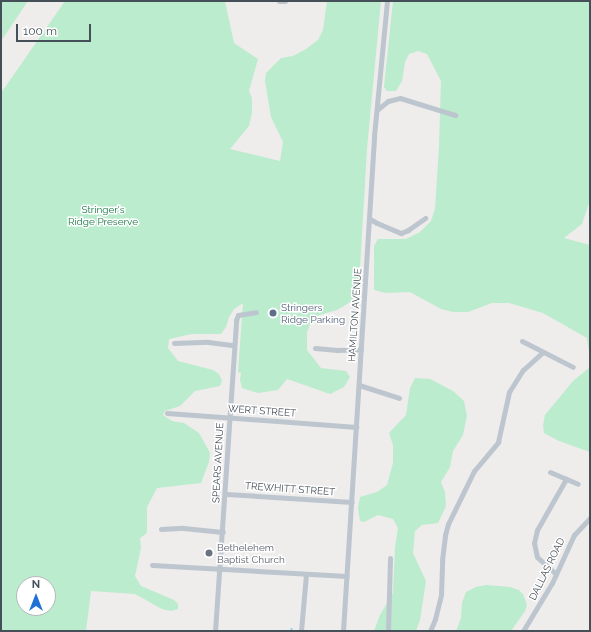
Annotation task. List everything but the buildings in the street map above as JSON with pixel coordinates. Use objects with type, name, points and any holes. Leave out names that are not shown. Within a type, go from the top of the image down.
[{"type":"street","points":[[279,1],[285,1]]},
{"type":"street","name":"HAMILTON AVENUE","points":[[343,631],[370,218],[387,1]]},
{"type":"street","points":[[378,109],[388,101],[400,98],[455,115]]},
{"type":"street","points":[[370,218],[376,223],[402,233],[425,218]]},
{"type":"street","name":"SPEARS AVENUE","points":[[215,631],[226,494],[236,320],[238,315],[256,312]]},
{"type":"street","points":[[522,341],[573,367]]},
{"type":"street","points":[[174,343],[208,342],[234,345]]},
{"type":"street","points":[[315,348],[337,350],[361,349]]},
{"type":"street","points":[[430,631],[442,595],[442,560],[448,524],[474,471],[498,442],[508,392],[523,370],[543,352]]},
{"type":"street","points":[[359,385],[399,398]]},
{"type":"street","name":"WERT STREET","points":[[167,412],[356,427]]},
{"type":"street","points":[[550,472],[578,484]]},
{"type":"street","points":[[556,574],[542,564],[537,557],[534,543],[537,530],[566,479]]},
{"type":"street","name":"TREWHITT STREET","points":[[226,494],[352,502]]},
{"type":"street","name":"DALLAS ROAD","points":[[523,631],[542,603],[574,535],[590,518]]},
{"type":"street","points":[[161,529],[184,528],[223,532]]},
{"type":"street","points":[[388,631],[390,558]]},
{"type":"street","points":[[152,565],[347,576]]},
{"type":"street","points":[[301,631],[306,574]]},
{"type":"green space","points":[[1,1],[28,1],[1,41]]},
{"type":"green space","name":"Stringer's Ridge Preserve","points":[[65,1],[225,1],[234,43],[258,59],[249,91],[252,98],[252,113],[249,126],[230,149],[280,161],[283,142],[271,117],[265,81],[266,73],[281,58],[293,56],[318,40],[323,30],[327,1],[381,1],[367,149],[359,285],[352,301],[337,310],[319,315],[311,320],[307,333],[307,350],[321,368],[346,371],[350,377],[344,387],[330,394],[287,379],[278,390],[258,393],[242,388],[240,380],[241,373],[238,372],[243,303],[234,309],[229,317],[226,327],[221,334],[192,334],[169,339],[168,348],[178,361],[213,370],[219,374],[222,381],[220,386],[195,391],[180,406],[165,411],[163,415],[172,421],[184,423],[199,433],[210,453],[209,462],[201,483],[157,488],[147,507],[147,533],[140,538],[141,548],[135,576],[141,586],[174,600],[178,604],[178,609],[171,611],[162,609],[135,594],[91,591],[86,631],[1,631],[1,93]]},
{"type":"green space","points":[[393,1],[590,1],[590,200],[582,224],[564,238],[590,245],[590,358],[587,338],[543,313],[509,303],[492,303],[468,312],[453,312],[441,309],[410,292],[386,293],[374,290],[374,246],[378,239],[406,239],[420,232],[431,221],[435,209],[441,81],[427,54],[418,51],[409,54],[405,62],[402,81],[396,91],[387,91],[384,87]]},
{"type":"green space","points":[[590,361],[590,452],[559,441],[544,433],[543,425],[545,415],[573,381],[589,368]]},
{"type":"green space","points":[[415,378],[430,379],[453,391],[464,401],[467,416],[463,435],[453,451],[450,467],[441,482],[445,492],[446,506],[438,523],[422,525],[415,531],[413,553],[426,581],[420,620],[416,631],[374,631],[380,615],[393,593],[395,547],[398,528],[393,519],[378,515],[364,522],[360,521],[358,508],[360,497],[377,492],[387,485],[393,463],[393,445],[389,433],[406,415],[410,388]]},
{"type":"green space","points":[[486,585],[510,587],[519,590],[523,594],[527,605],[525,611],[511,631],[456,631],[461,618],[462,603],[466,592],[476,587]]},
{"type":"place","name":"Stringers Ridge Parking","points":[[273,313]]},
{"type":"place","name":"Bethelehem Baptist Church","points":[[209,553]]}]
